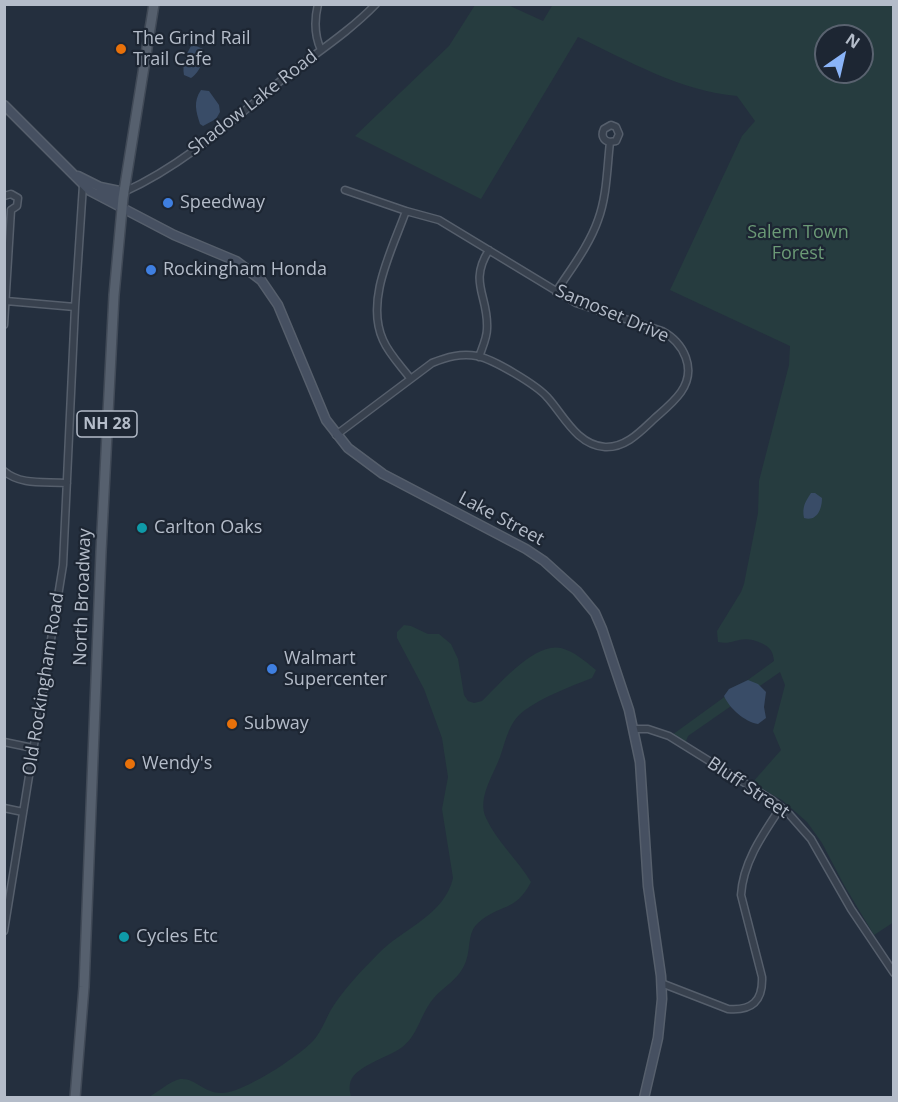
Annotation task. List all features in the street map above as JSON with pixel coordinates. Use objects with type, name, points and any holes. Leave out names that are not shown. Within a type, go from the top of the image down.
[{"type":"main road","name":"North Broadway","points":[[75,1098],[84,987],[114,295],[123,199],[154,4]]},
{"type":"street","points":[[318,4],[314,27],[321,50]]},
{"type":"street","name":"Shadow Lake Road","points":[[123,199],[218,133],[348,30],[376,4]]},
{"type":"street","points":[[4,105],[90,191],[123,199]]},
{"type":"street","points":[[556,292],[586,245],[599,219],[604,198],[610,142]]},
{"type":"street","points":[[75,174],[123,199]]},
{"type":"street","name":"Old Rockingham Road","points":[[4,931],[62,575],[83,185]]},
{"type":"street","name":"Samoset Drive","points":[[336,435],[432,363],[454,356],[479,357],[539,389],[586,441],[606,447],[627,441],[641,431],[675,400],[687,382],[687,360],[683,350],[672,337],[662,331],[589,309],[556,292],[489,249],[438,220],[345,190]]},
{"type":"street","points":[[4,196],[11,194],[18,198],[18,206],[8,209],[4,325]]},
{"type":"street","name":"Lake Street","points":[[123,199],[180,237],[236,261],[261,280],[278,304],[318,405],[336,435],[357,456],[392,479],[535,554],[578,591],[595,614],[602,629],[634,729],[640,762],[648,886],[662,999],[658,1038],[644,1098]]},
{"type":"street","points":[[406,211],[379,290],[376,306],[384,342],[410,378]]},
{"type":"street","points":[[479,357],[487,326],[479,286],[480,271],[489,249]]},
{"type":"street","points":[[6,302],[75,307]]},
{"type":"street","points":[[4,471],[15,478],[27,481],[67,483]]},
{"type":"street","name":"Bluff Street","points":[[634,729],[648,729],[669,736],[781,807],[797,822],[811,839],[851,909],[894,973]]},
{"type":"street","points":[[4,742],[33,748]]},
{"type":"street","points":[[661,983],[728,1009],[739,1010],[751,1006],[759,999],[762,977],[741,895],[741,884],[753,852],[781,807]]},
{"type":"street","points":[[4,808],[23,812]]},
{"type":"street","points":[[4,881],[12,881]]},
{"type":"green space","name":"Salem Town Forest","points":[[553,4],[893,5],[894,922],[874,935],[822,843],[807,822],[782,800],[752,783],[781,750],[773,731],[785,685],[780,672],[688,736],[686,741],[689,745],[672,735],[774,661],[770,650],[764,645],[748,639],[718,642],[717,631],[744,584],[758,513],[759,481],[789,365],[790,346],[670,290],[742,136],[755,121],[737,96],[695,88],[655,74],[578,37],[481,199],[355,136],[449,46],[475,5],[508,5],[543,21]]},
{"type":"green space","points":[[404,625],[428,634],[439,634],[451,644],[458,659],[464,695],[468,701],[474,703],[482,701],[529,658],[551,648],[561,648],[571,652],[596,670],[592,678],[549,696],[520,714],[509,731],[487,787],[483,803],[486,818],[531,882],[525,892],[513,903],[478,923],[471,936],[468,956],[460,973],[433,999],[407,1043],[395,1052],[363,1068],[352,1078],[351,1097],[149,1097],[180,1079],[193,1081],[210,1091],[226,1093],[255,1081],[287,1062],[313,1041],[350,983],[388,945],[432,912],[448,891],[453,878],[442,809],[448,777],[442,738],[424,689],[397,638],[397,632]]},
{"type":"water","points":[[191,46],[203,49],[204,57],[199,69],[191,78],[184,75],[184,67]]},
{"type":"water","points":[[201,90],[209,91],[219,105],[220,112],[216,119],[203,126],[200,124],[196,107]]},
{"type":"water","points":[[811,493],[822,498],[818,514],[809,519],[804,518],[803,511]]},
{"type":"water","points":[[748,680],[758,684],[766,692],[764,707],[766,718],[758,724],[738,714],[724,696],[729,689]]},
{"type":"place","name":"The Grind Rail Trail Cafe","points":[[121,49]]},
{"type":"place","name":"Speedway","points":[[168,203]]},
{"type":"place","name":"Rockingham Honda","points":[[151,270]]},
{"type":"place","name":"Carlton Oaks","points":[[142,528]]},
{"type":"place","name":"Walmart Supercenter","points":[[272,669]]},
{"type":"place","name":"Subway","points":[[232,724]]},
{"type":"place","name":"Wendy's","points":[[130,764]]},
{"type":"place","name":"Cycles Etc","points":[[124,937]]}]
